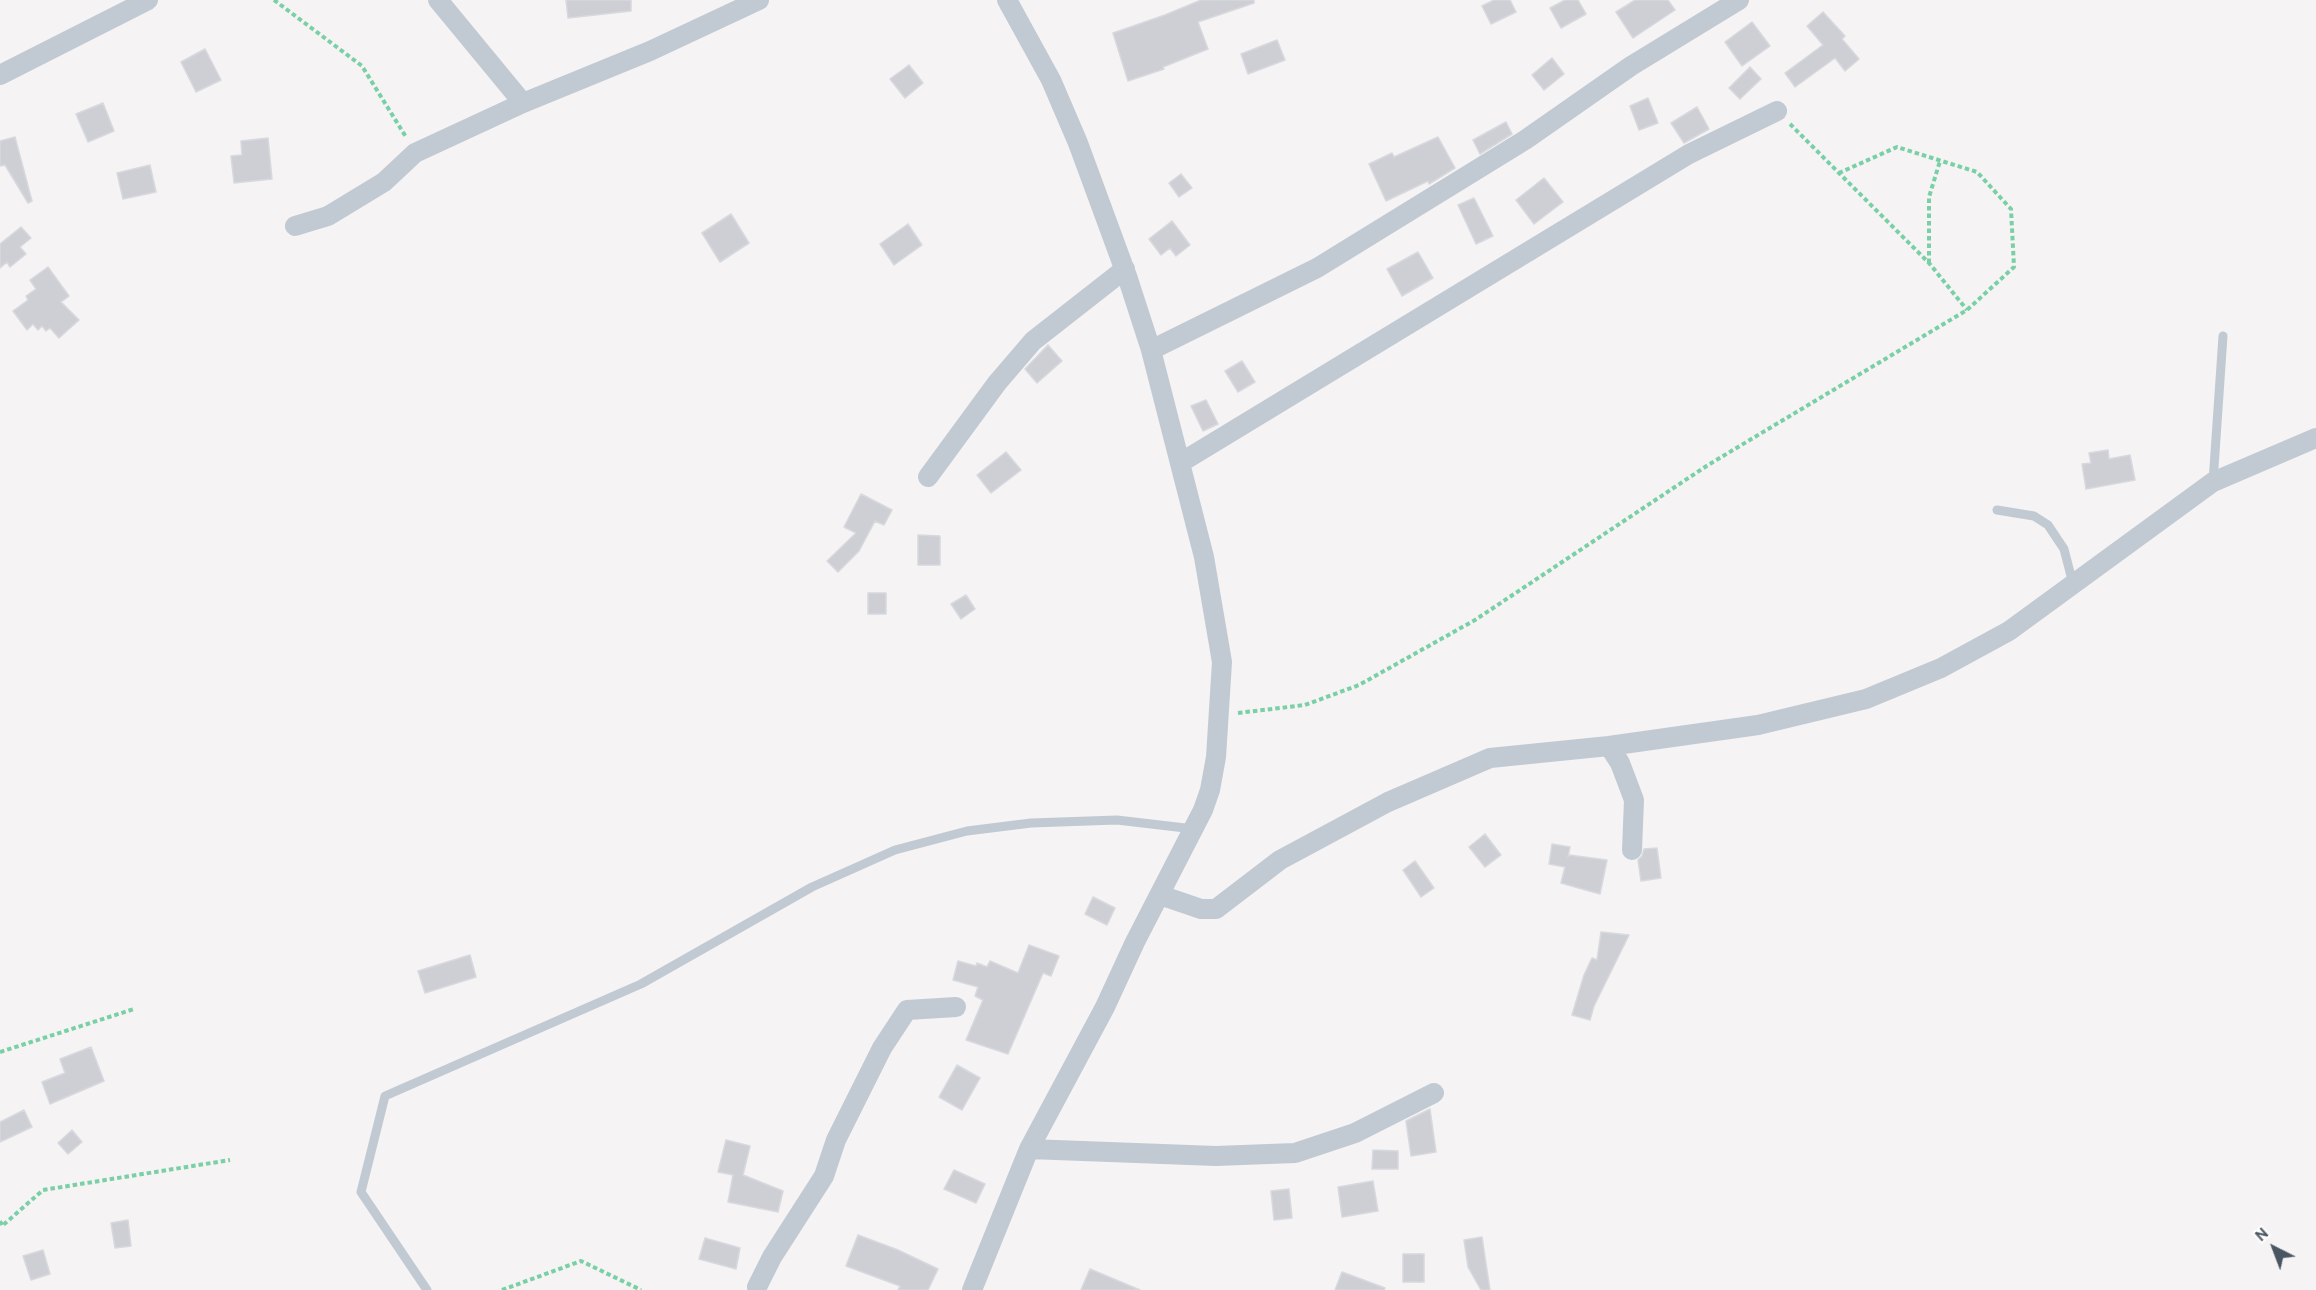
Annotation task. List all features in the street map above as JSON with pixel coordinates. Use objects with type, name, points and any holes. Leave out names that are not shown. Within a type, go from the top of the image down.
[{"type":"street","points":[[0,75],[148,0]]},
{"type":"street","points":[[438,0],[523,104]]},
{"type":"street","points":[[295,226],[328,216],[384,182],[415,153],[523,104],[650,51],[759,0]]},
{"type":"street","points":[[972,1290],[1029,1149],[1105,1007],[1134,942],[1194,829],[1210,790],[1216,757],[1222,662],[1204,557],[1151,350],[1125,269],[1078,143],[1051,80],[1007,0]]},
{"type":"street","points":[[1151,350],[1317,268],[1525,140],[1631,66],[1739,0]]},
{"type":"street","points":[[1180,463],[1689,154],[1777,111]]},
{"type":"street","points":[[928,477],[997,383],[1033,341],[1125,269]]},
{"type":"street","points":[[1160,895],[1201,909],[1216,909],[1280,860],[1388,802],[1490,758],[1609,747],[1758,725],[1866,699],[1941,668],[2009,631],[2213,482],[2316,438]]},
{"type":"street","points":[[1609,747],[1620,763],[1634,800],[1632,850]]},
{"type":"street","points":[[758,1289],[772,1257],[824,1176],[836,1140],[882,1048],[906,1010],[956,1007]]},
{"type":"street","points":[[1029,1149],[1216,1156],[1296,1153],[1355,1133],[1434,1093]]},
{"type":"lane","points":[[2213,482],[2223,336]]},
{"type":"lane","points":[[1997,510],[2034,516],[2048,525],[2064,549],[2073,584]]},
{"type":"lane","points":[[427,1290],[361,1192],[385,1096],[641,984],[812,887],[896,850],[967,831],[1031,823],[1118,820],[1194,829]]},
{"type":"path","points":[[274,0],[363,66],[415,153]]},
{"type":"path","points":[[1777,111],[1929,263],[1967,310]]},
{"type":"path","points":[[1219,715],[1305,705],[1359,685],[1474,620],[1708,465],[1967,310],[2014,267],[2011,209],[1977,172],[1897,147],[1839,173]]},
{"type":"path","points":[[1929,263],[1929,197],[1940,160]]},
{"type":"path","points":[[0,1052],[134,1010]]},
{"type":"path","points":[[0,1221],[2,1226],[43,1190],[230,1160]]},
{"type":"path","points":[[502,1290],[581,1261],[640,1290]]},
{"type":"building","points":[[566,0],[631,0],[631,11],[568,18]]},
{"type":"building","points":[[1201,0],[1254,0],[1254,3],[1198,22],[1208,49],[1163,67],[1164,69],[1128,81],[1113,33]]},
{"type":"building","points":[[1494,0],[1510,0],[1516,12],[1491,24],[1482,6]]},
{"type":"building","points":[[1565,0],[1578,0],[1586,14],[1561,28],[1550,8]]},
{"type":"building","points":[[1635,0],[1668,0],[1675,10],[1633,38],[1616,12]]},
{"type":"building","points":[[1823,12],[1845,36],[1842,39],[1859,59],[1845,71],[1835,58],[1795,87],[1785,73],[1823,45],[1807,26]]},
{"type":"building","points":[[1752,22],[1770,46],[1742,66],[1725,42]]},
{"type":"building","points":[[1277,40],[1285,60],[1248,74],[1241,54]]},
{"type":"building","points":[[205,49],[221,80],[196,92],[181,62]]},
{"type":"building","points":[[1552,58],[1564,74],[1544,90],[1532,75]]},
{"type":"building","points":[[909,65],[923,83],[905,98],[890,79]]},
{"type":"building","points":[[1750,67],[1761,79],[1740,99],[1729,88]]},
{"type":"building","points":[[1648,98],[1658,123],[1639,130],[1630,106]]},
{"type":"building","points":[[103,103],[114,131],[88,142],[76,114]]},
{"type":"building","points":[[1697,107],[1709,129],[1684,143],[1671,123]]},
{"type":"building","points":[[1506,122],[1512,134],[1480,154],[1473,140]]},
{"type":"building","points":[[15,137],[32,201],[28,203],[5,165],[0,166],[0,141]]},
{"type":"building","points":[[1438,137],[1455,168],[1429,184],[1428,181],[1386,201],[1369,164],[1392,153],[1394,157]]},
{"type":"building","points":[[268,138],[272,179],[234,183],[231,156],[242,155],[241,141]]},
{"type":"building","points":[[150,165],[156,192],[123,199],[117,173]]},
{"type":"building","points":[[1181,174],[1192,188],[1179,197],[1169,183]]},
{"type":"building","points":[[1544,178],[1563,202],[1534,224],[1516,200]]},
{"type":"building","points":[[1474,198],[1493,236],[1476,244],[1458,205]]},
{"type":"building","points":[[731,214],[749,243],[720,262],[702,233]]},
{"type":"building","points":[[1172,221],[1190,245],[1176,256],[1170,248],[1161,255],[1149,239]]},
{"type":"building","points":[[908,224],[922,245],[894,265],[880,244]]},
{"type":"building","points":[[21,227],[31,238],[20,247],[26,254],[10,267],[7,262],[0,268],[0,244]]},
{"type":"building","points":[[1418,252],[1433,278],[1402,296],[1387,269]]},
{"type":"building","points":[[48,267],[69,296],[61,302],[79,320],[59,338],[50,328],[46,331],[42,326],[38,330],[33,324],[27,330],[13,311],[28,300],[26,296],[36,289],[30,280]]},
{"type":"building","points":[[1048,345],[1062,361],[1037,383],[1025,369]]},
{"type":"building","points":[[1242,361],[1255,382],[1238,392],[1225,371]]},
{"type":"building","points":[[1206,400],[1218,424],[1203,431],[1191,406]]},
{"type":"building","points":[[2108,450],[2109,459],[2130,455],[2135,480],[2086,489],[2082,464],[2091,463],[2089,453]]},
{"type":"building","points":[[1006,452],[1021,470],[991,493],[977,475]]},
{"type":"building","points":[[861,494],[892,510],[884,525],[875,521],[859,551],[838,572],[827,561],[856,533],[844,527]]},
{"type":"building","points":[[918,535],[940,536],[940,565],[918,565]]},
{"type":"building","points":[[868,593],[886,593],[886,614],[868,614]]},
{"type":"building","points":[[966,595],[975,609],[961,619],[951,604]]},
{"type":"building","points":[[1485,834],[1501,855],[1485,867],[1469,847]]},
{"type":"building","points":[[1552,844],[1570,847],[1568,857],[1569,855],[1607,860],[1600,894],[1561,883],[1565,867],[1549,864]]},
{"type":"building","points":[[1657,848],[1661,878],[1641,881],[1638,860],[1644,849]]},
{"type":"building","points":[[1415,861],[1434,888],[1421,897],[1403,870]]},
{"type":"building","points":[[1093,897],[1115,908],[1107,925],[1085,914]]},
{"type":"building","points":[[1601,932],[1629,935],[1594,1006],[1590,1020],[1572,1015],[1584,975],[1592,958],[1597,960]]},
{"type":"building","points":[[1029,945],[1059,956],[1051,976],[1043,973],[1008,1054],[966,1040],[983,1000],[975,996],[978,987],[953,980],[958,961],[976,966],[977,963],[987,967],[990,961],[1018,973]]},
{"type":"building","points":[[470,955],[476,977],[425,993],[418,971]]},
{"type":"building","points":[[91,1047],[104,1081],[50,1104],[42,1082],[65,1073],[60,1059]]},
{"type":"building","points":[[957,1065],[980,1078],[962,1110],[939,1097]]},
{"type":"building","points":[[1430,1109],[1436,1152],[1411,1156],[1406,1121]]},
{"type":"building","points":[[24,1110],[32,1127],[0,1142],[0,1122]]},
{"type":"building","points":[[72,1130],[82,1142],[68,1154],[58,1143]]},
{"type":"building","points":[[726,1140],[750,1146],[743,1175],[783,1191],[778,1212],[728,1202],[733,1175],[718,1172]]},
{"type":"building","points":[[1373,1150],[1398,1151],[1398,1169],[1372,1169]]},
{"type":"building","points":[[954,1170],[985,1184],[976,1203],[944,1189]]},
{"type":"building","points":[[1373,1181],[1378,1211],[1342,1217],[1338,1187]]},
{"type":"building","points":[[1289,1189],[1292,1218],[1274,1220],[1271,1191]]},
{"type":"building","points":[[128,1220],[131,1246],[115,1248],[111,1223]]},
{"type":"building","points":[[858,1235],[898,1250],[938,1269],[928,1290],[898,1290],[900,1286],[846,1266]]},
{"type":"building","points":[[1482,1237],[1490,1290],[1481,1290],[1468,1267],[1464,1240]]},
{"type":"building","points":[[705,1238],[740,1248],[736,1269],[699,1259]]},
{"type":"building","points":[[43,1250],[50,1274],[31,1280],[23,1256]]},
{"type":"building","points":[[1403,1254],[1424,1254],[1424,1282],[1403,1282]]},
{"type":"building","points":[[1090,1269],[1140,1290],[1081,1290]]},
{"type":"building","points":[[1342,1272],[1385,1288],[1384,1290],[1335,1290]]}]
